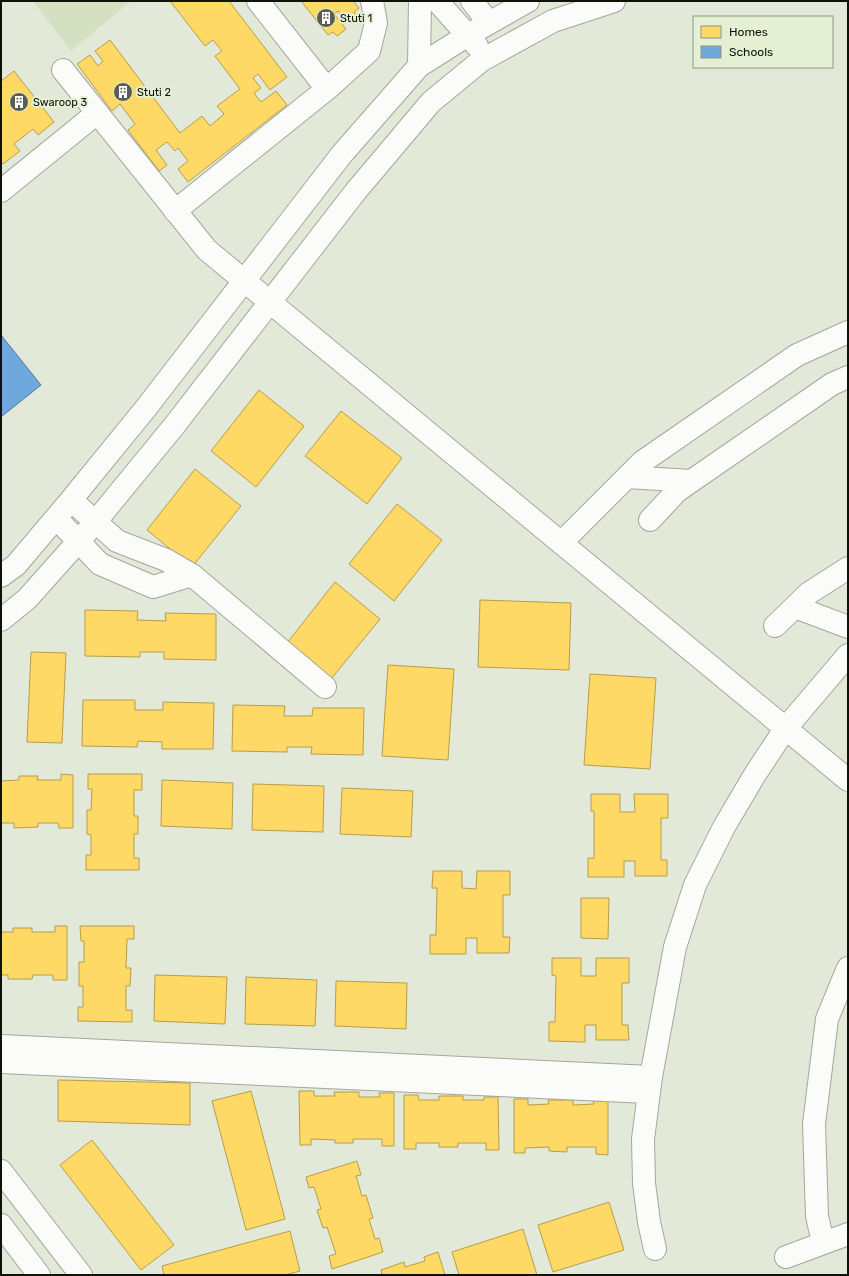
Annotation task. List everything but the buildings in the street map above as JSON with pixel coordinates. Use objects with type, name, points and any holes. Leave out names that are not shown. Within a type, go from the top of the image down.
[{"type":"street","points":[[258,1],[327,88]]},
{"type":"street","points":[[175,211],[327,88],[369,50],[376,23],[372,1]]},
{"type":"street","points":[[419,66],[420,1]]},
{"type":"street","points":[[437,1],[487,58]]},
{"type":"street","points":[[472,1],[489,23]]},
{"type":"street","points":[[1,576],[16,565],[71,500],[146,408],[342,154],[419,66],[468,35],[528,1]]},
{"type":"street","points":[[1,620],[27,599],[78,541],[174,426],[269,301],[356,191],[431,102],[482,60],[553,21],[614,1]]},
{"type":"street","points":[[63,70],[206,250],[848,780]]},
{"type":"street","points":[[1,191],[97,112]]},
{"type":"street","points":[[561,543],[642,462],[797,355],[848,332]]},
{"type":"street","points":[[650,520],[677,491],[832,384],[848,377]]},
{"type":"street","points":[[627,477],[691,481]]},
{"type":"street","points":[[71,500],[117,541],[166,560],[192,575],[325,687]]},
{"type":"street","points":[[56,518],[100,564],[153,587],[192,575]]},
{"type":"street","points":[[775,626],[809,593],[848,568]]},
{"type":"street","points":[[795,607],[848,627]]},
{"type":"street","points":[[655,1249],[649,1222],[644,1183],[643,1139],[649,1084],[675,947],[695,885],[724,827],[754,776],[785,729],[848,655]]},
{"type":"street","points":[[823,1243],[817,1216],[814,1124],[827,1019],[848,968]]},
{"type":"street","points":[[1,1046],[649,1084]]},
{"type":"street","points":[[1,1062],[649,1084]]},
{"type":"street","points":[[1,1171],[81,1275]]},
{"type":"street","points":[[1,1225],[40,1275]]},
{"type":"street","points":[[786,1257],[848,1234]]},
{"type":"green space","points":[[33,1],[131,1],[71,51]]},
{"type":"place","name":"Stuti 1","points":[[326,18]]},
{"type":"place","name":"Stuti 2","points":[[123,92]]},
{"type":"place","name":"Swaroop 3","points":[[19,102]]}]
